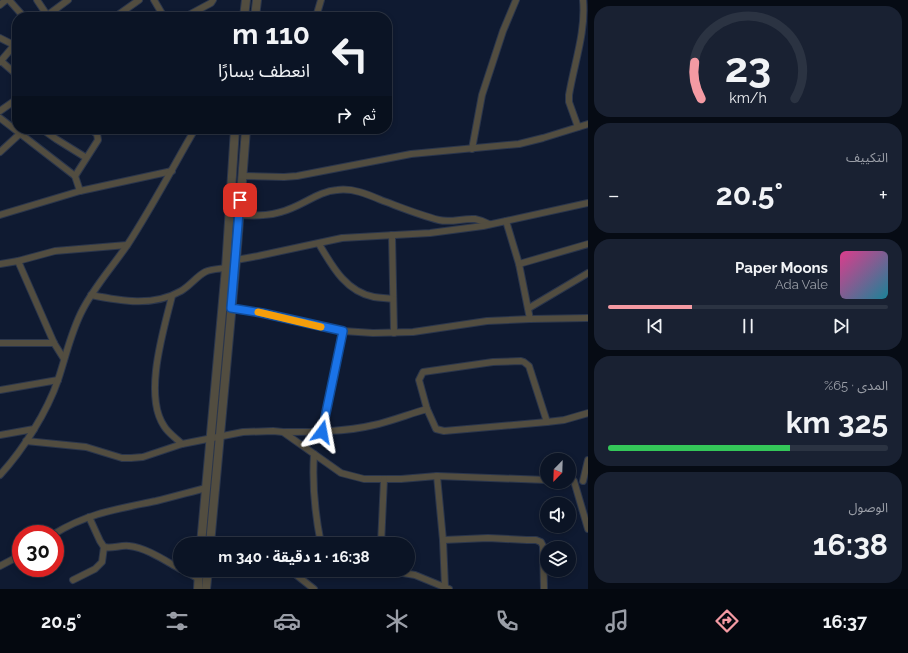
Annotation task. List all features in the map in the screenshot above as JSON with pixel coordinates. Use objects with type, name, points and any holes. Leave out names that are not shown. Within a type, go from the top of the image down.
[{"type":"street","points":[[0,5],[6,0]]},
{"type":"street","points":[[9,0],[20,12]]},
{"type":"street","points":[[37,0],[44,12]]},
{"type":"street","points":[[52,12],[68,0]]},
{"type":"street","points":[[120,12],[131,2],[139,0]]},
{"type":"street","points":[[154,0],[161,12]]},
{"type":"street","points":[[194,12],[211,3],[213,0]]},
{"type":"street","points":[[245,12],[246,0]]},
{"type":"street","points":[[256,12],[257,0]]},
{"type":"street","points":[[317,12],[321,0]]},
{"type":"street","points":[[472,148],[482,96],[516,0]]},
{"type":"street","points":[[578,127],[569,102],[569,95],[584,14],[583,0]]},
{"type":"street","points":[[0,38],[12,43]]},
{"type":"street","points":[[12,47],[0,61],[12,71]]},
{"type":"street","points":[[0,111],[12,104]]},
{"type":"street","points":[[0,118],[12,128]]},
{"type":"street","points":[[242,176],[284,178],[412,154],[519,144],[588,124]]},
{"type":"street","points":[[0,152],[20,134],[75,176],[80,191]]},
{"type":"street","points":[[49,134],[86,157]]},
{"type":"street","points":[[75,176],[98,140],[97,134]]},
{"type":"street","points":[[0,475],[34,429],[52,394],[83,309],[91,295],[127,245],[172,171],[192,134]]},
{"type":"street","points":[[202,537],[226,268],[235,134]]},
{"type":"street","points":[[211,537],[236,260],[246,134]]},
{"type":"street","points":[[0,215],[80,191],[172,171]]},
{"type":"street","points":[[230,211],[265,216],[276,214],[292,208],[324,192],[348,190],[367,194],[441,221],[474,219],[489,224]]},
{"type":"street","points":[[236,260],[342,238],[430,233],[489,224],[588,203]]},
{"type":"street","points":[[506,221],[518,264],[530,319]]},
{"type":"street","points":[[392,235],[394,333]]},
{"type":"street","points":[[318,244],[334,269],[345,282],[355,289],[374,297],[393,299]]},
{"type":"street","points":[[518,264],[588,244]]},
{"type":"street","points":[[0,264],[18,261],[55,251],[127,245]]},
{"type":"street","points":[[18,261],[54,343],[64,359]]},
{"type":"street","points":[[91,295],[131,302],[156,300],[172,296],[188,287],[203,273],[226,268]]},
{"type":"street","points":[[528,308],[588,273]]},
{"type":"street","points":[[172,296],[157,361],[156,400],[158,412],[164,427],[182,444]]},
{"type":"street","points":[[231,308],[262,313],[343,331],[394,333],[419,331],[487,321],[588,318]]},
{"type":"street","points":[[322,432],[343,331]]},
{"type":"street","points":[[0,343],[54,343]]},
{"type":"street","points":[[547,422],[529,366],[521,361],[493,362],[423,372],[419,380],[427,409],[436,429],[444,431],[547,422],[564,420],[588,413]]},
{"type":"street","points":[[0,390],[58,380]]},
{"type":"street","points":[[26,441],[86,447],[122,458],[131,458],[143,457],[182,444],[211,437],[220,437],[243,432],[322,432],[373,425],[427,409]]},
{"type":"street","points":[[0,435],[34,429]]},
{"type":"street","points":[[283,432],[341,473],[364,479],[437,476],[540,480]]},
{"type":"street","points":[[314,454],[314,503],[320,537]]},
{"type":"street","points":[[585,481],[588,460]]},
{"type":"street","points":[[415,575],[447,588],[437,476]]},
{"type":"street","points":[[381,537],[384,479]]},
{"type":"street","points":[[64,528],[89,517],[113,509],[206,488]]},
{"type":"street","points":[[574,489],[588,529]]},
{"type":"street","points":[[73,580],[95,569],[102,562],[104,547],[89,517]]},
{"type":"street","points":[[443,540],[488,538],[536,540],[541,542],[543,546],[544,589]]},
{"type":"street","points":[[104,547],[108,548],[122,545],[132,546],[157,556],[173,565]]},
{"type":"street","points":[[0,566],[12,560]]},
{"type":"street","points":[[198,589],[199,577]]},
{"type":"street","points":[[206,589],[207,577]]},
{"type":"street","points":[[299,577],[314,589]]},
{"type":"slow traffic","points":[[258,312],[321,327]]},
{"type":"route","points":[[240,200],[231,308],[262,313],[343,331],[322,432]]}]
